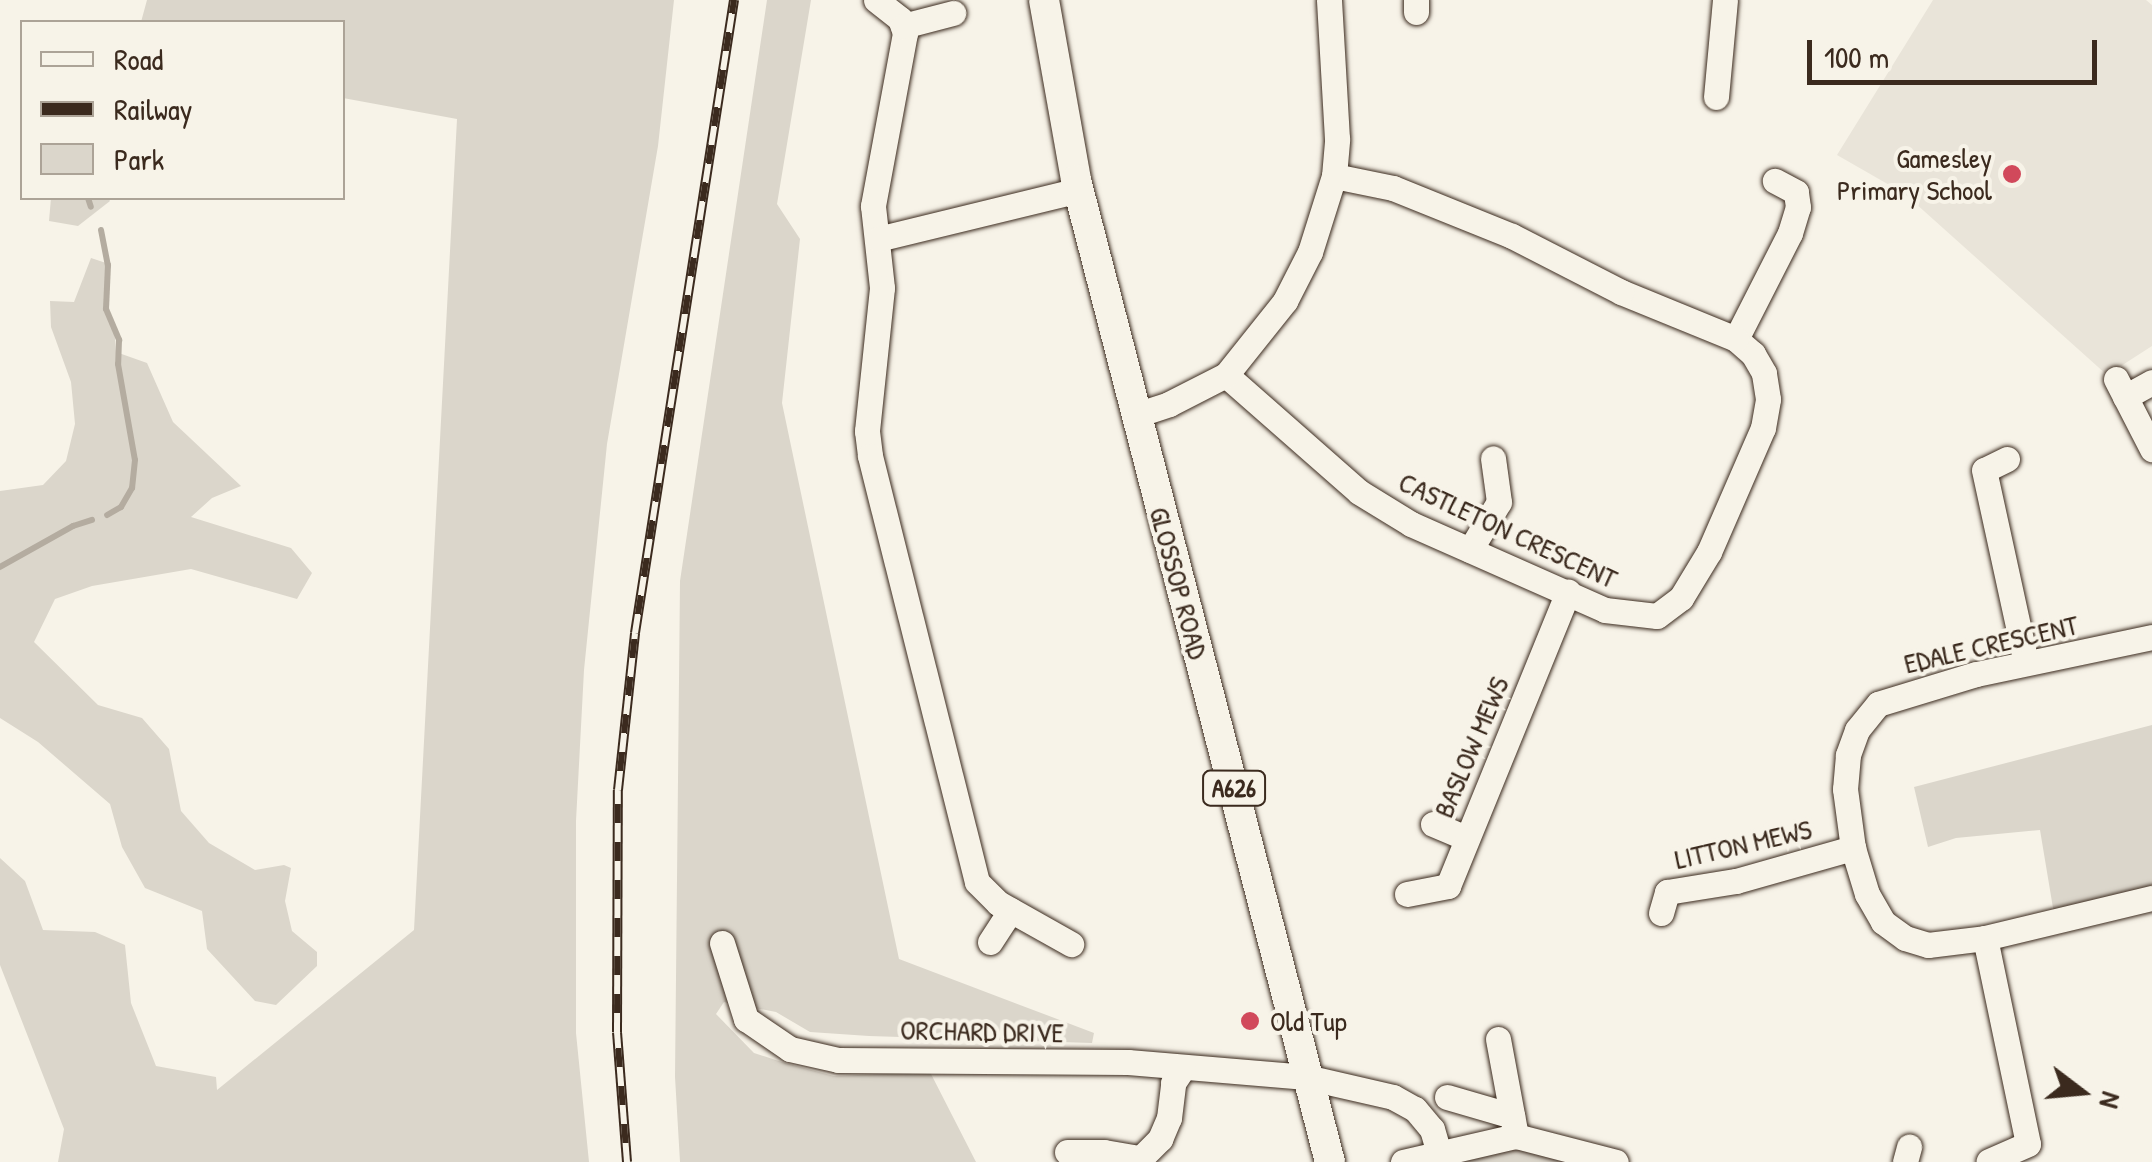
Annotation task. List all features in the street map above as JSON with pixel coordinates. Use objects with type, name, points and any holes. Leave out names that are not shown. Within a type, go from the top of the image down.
[{"type":"main road","name":"GLOSSOP ROAD","points":[[1044,0],[1078,190],[1330,1162]]},
{"type":"street","points":[[876,0],[903,26]]},
{"type":"street","points":[[1136,415],[1182,398],[1226,375],[1285,301],[1310,252],[1334,176],[1338,95],[1329,0]]},
{"type":"street","points":[[1716,96],[1726,0]]},
{"type":"street","points":[[903,26],[953,14]]},
{"type":"street","points":[[903,26],[875,182],[873,218],[882,288],[867,432],[870,456],[977,882],[1011,910],[1071,944]]},
{"type":"street","points":[[1334,176],[1393,188],[1451,211],[1621,292],[1736,339],[1790,233],[1798,207],[1796,192],[1775,181]]},
{"type":"street","points":[[878,239],[1078,190]]},
{"type":"street","name":"CASTLETON CRESCENT","points":[[1226,375],[1359,492],[1412,524],[1606,610],[1658,616],[1681,598],[1709,552],[1763,428],[1768,400],[1764,372],[1736,339]]},
{"type":"street","points":[[2152,382],[2121,388],[2152,449]]},
{"type":"street","points":[[1470,550],[1499,502],[1494,458]]},
{"type":"street","points":[[2008,459],[1984,470],[2026,662]]},
{"type":"street","name":"BASLOW MEWS","points":[[1407,894],[1448,886],[1568,592]]},
{"type":"street","name":"EDALE CRESCENT","points":[[2152,637],[2026,662],[1907,692],[1878,704],[1857,730],[1848,755],[1845,789],[1853,848],[1866,894],[1884,922],[1905,938],[1928,945],[1985,938],[2152,898]]},
{"type":"street","points":[[1433,824],[1466,838]]},
{"type":"street","name":"LITTON MEWS","points":[[1662,913],[1668,892],[1736,881],[1853,848]]},
{"type":"street","points":[[990,942],[1011,910]]},
{"type":"street","points":[[1985,938],[2028,1144],[1989,1161]]},
{"type":"street","name":"ORCHARD DRIVE","points":[[722,943],[746,1019],[790,1048],[838,1060],[1128,1062],[1306,1077],[1393,1097],[1416,1109],[1432,1129],[1439,1153]]},
{"type":"street","points":[[1498,1040],[1514,1126]]},
{"type":"street","points":[[1068,1152],[1104,1152],[1137,1160],[1160,1139],[1169,1118],[1172,1083],[1183,1068]]},
{"type":"street","points":[[1447,1097],[1514,1126],[1616,1162]]},
{"type":"street","points":[[1403,1162],[1514,1126]]},
{"type":"shaded area","name":"Gamesley Primary School","points":[[1933,0],[2146,0],[2152,5],[2152,346],[2107,375],[1905,194],[1837,155]]},
{"type":"green space","points":[[147,0],[674,0],[658,146],[607,444],[584,670],[576,821],[576,1033],[589,1162],[58,1162],[64,1129],[0,965],[0,858],[25,881],[43,930],[95,932],[125,945],[131,1003],[156,1066],[216,1077],[217,1090],[414,930],[457,119],[345,98],[345,20],[142,20]]},
{"type":"green space","points":[[767,0],[811,0],[777,204],[800,239],[782,403],[899,959],[1094,1033],[1092,1043],[869,1036],[810,1032],[776,1012],[724,1002],[716,1014],[754,1053],[785,1063],[834,1076],[930,1072],[976,1162],[680,1162],[675,1077],[680,581]]},
{"type":"green space","points":[[51,200],[110,201],[78,226],[49,221]]},
{"type":"green space","points":[[91,258],[106,263],[104,309],[114,326],[116,352],[147,363],[173,422],[241,486],[212,498],[191,517],[291,548],[312,573],[297,599],[191,569],[92,586],[55,599],[34,642],[98,705],[142,718],[169,749],[181,811],[209,843],[255,870],[284,865],[291,868],[285,901],[292,931],[317,952],[317,966],[276,1005],[255,1001],[207,949],[202,911],[145,888],[122,847],[110,804],[38,742],[0,718],[0,491],[43,485],[66,461],[75,424],[71,382],[51,327],[50,301],[74,302]]},
{"type":"green space","points":[[2152,725],[2152,893],[2054,914],[2040,830],[1956,838],[1928,847],[1914,787]]},
{"type":"green space","points":[[1518,1141],[1587,1162],[1425,1162]]},
{"type":"waterway","points":[[89,200],[91,207]]},
{"type":"waterway","points":[[101,230],[108,265],[106,309],[119,340],[118,364],[135,460],[132,488],[121,507],[107,515]]},
{"type":"waterway","points":[[0,567],[73,526],[92,520]]},
{"type":"railway","points":[[627,1162],[617,1032],[618,790],[635,633],[734,0]]},
{"type":"place","name":"Gamesley Primary School","points":[[2012,174]]},
{"type":"place","name":"Old Tup","points":[[1250,1021]]}]
